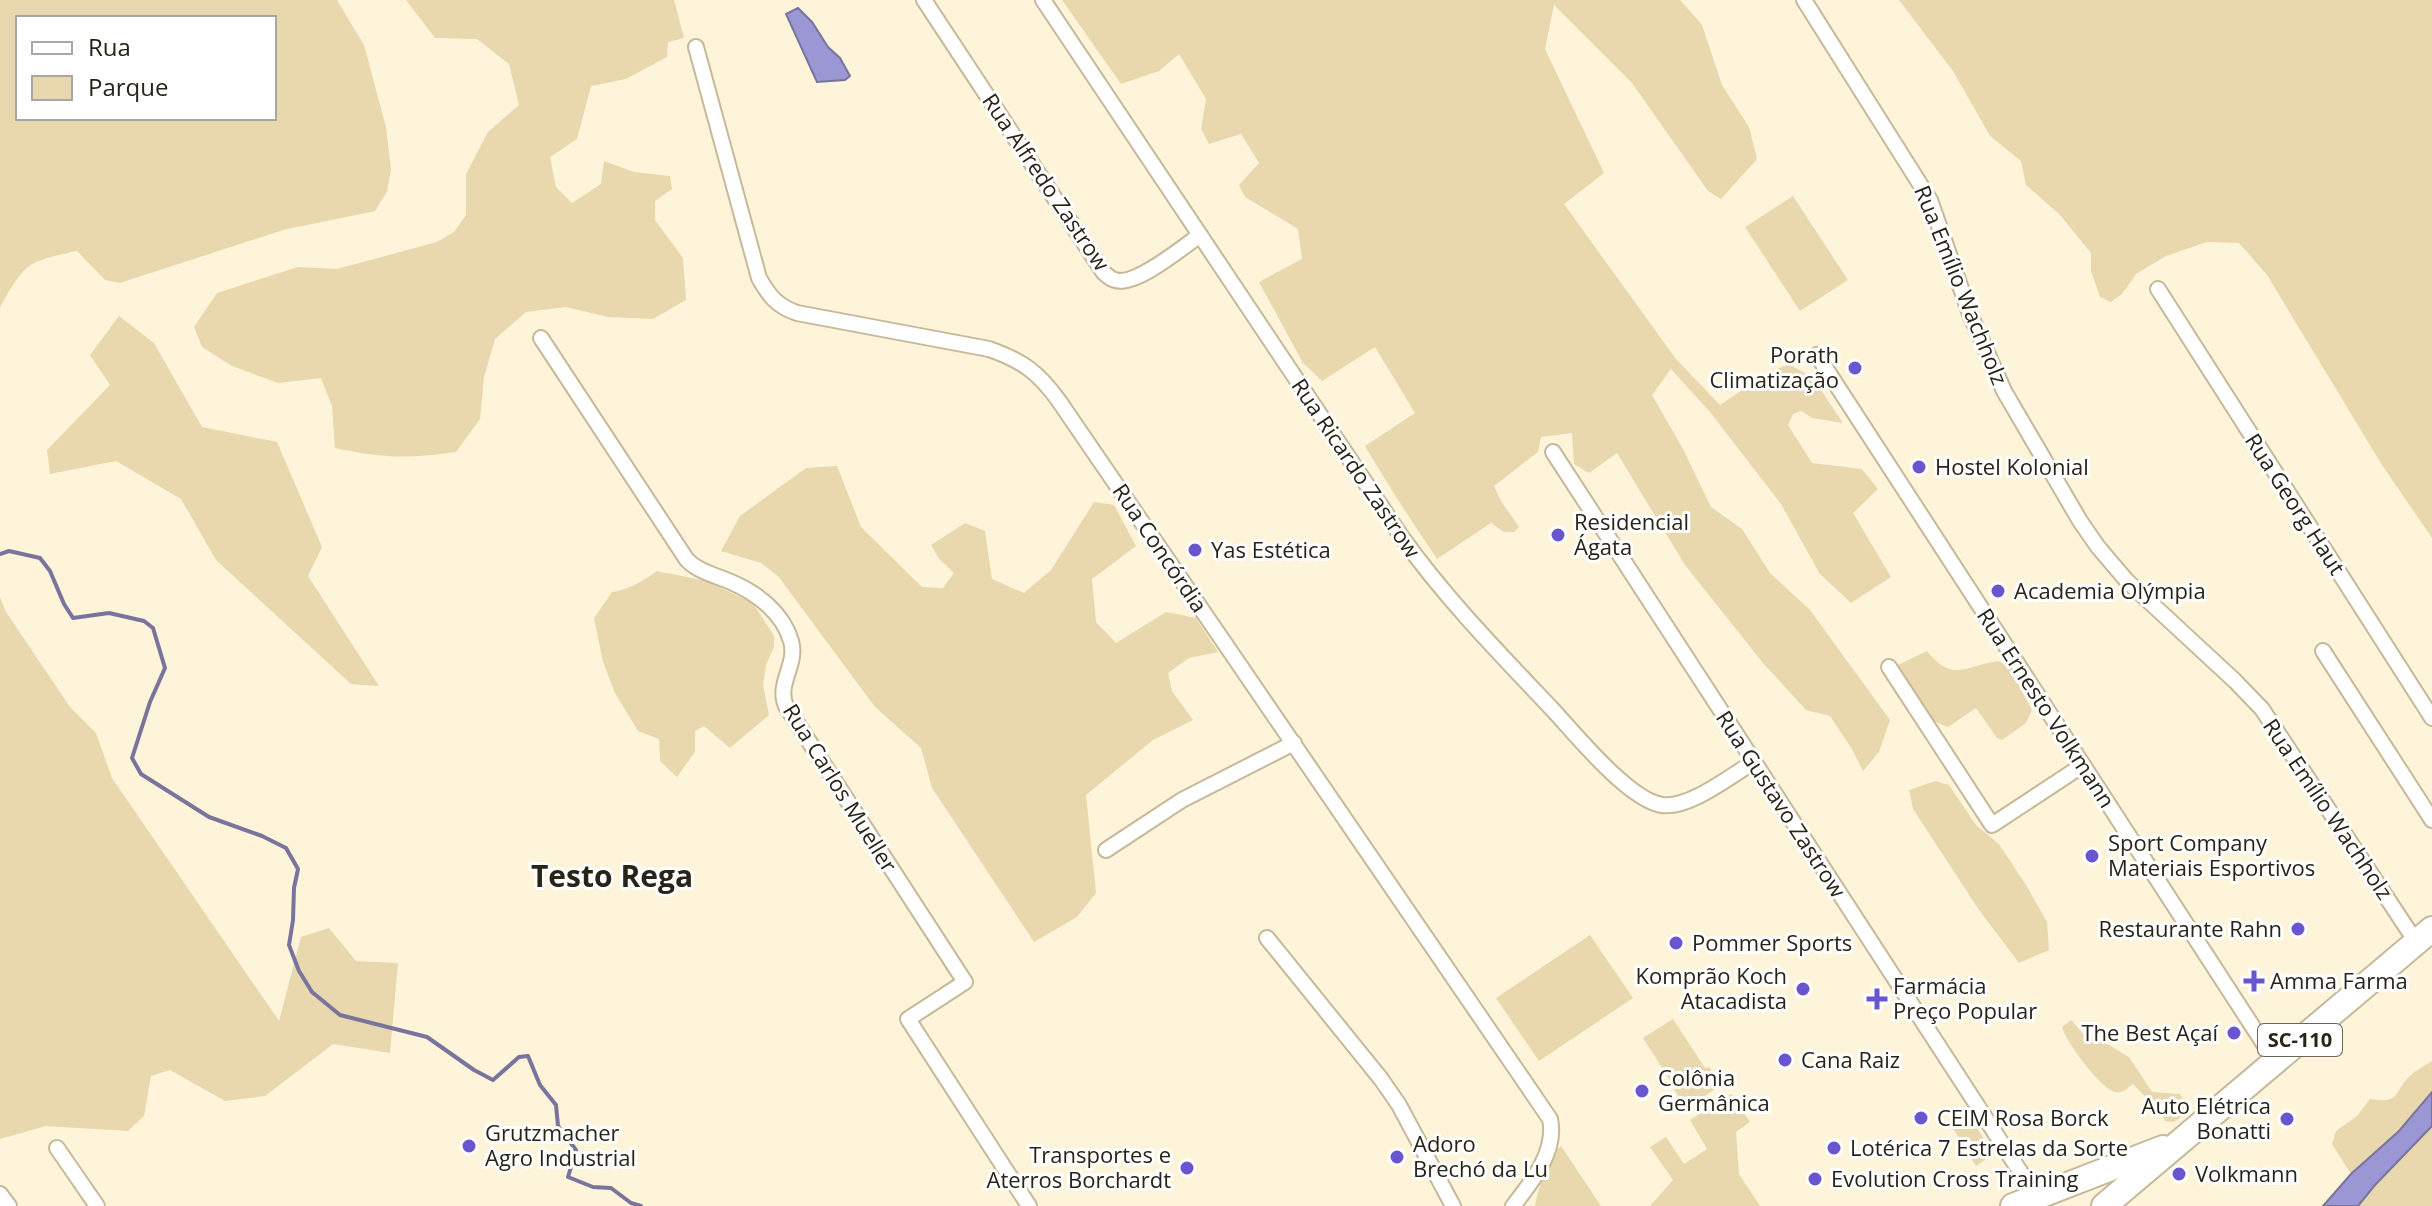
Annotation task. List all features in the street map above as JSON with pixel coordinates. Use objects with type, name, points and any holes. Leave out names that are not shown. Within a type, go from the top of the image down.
[{"type":"main road","name":"SC-110","points":[[2104,1206],[2424,936]]},
{"type":"main road","name":"SC-110","points":[[2013,1206],[2183,1138]]},
{"type":"main road","points":[[2036,1196],[2055,1199],[2063,1206]]},
{"type":"street","name":"Rua Alfredo Zastrow","points":[[924,0],[1104,273],[1115,281],[1139,277],[1200,235]]},
{"type":"street","name":"Rua Ricardo Zastrow","points":[[1043,0],[1425,570],[1471,623],[1614,773],[1643,797],[1659,805],[1676,805],[1691,799],[1754,762]]},
{"type":"street","name":"Rua Emílio Wachholz","points":[[1804,0],[1926,192],[1970,314],[2004,391],[2080,521],[2127,581],[2262,709],[2424,936]]},
{"type":"street","name":"Rua Concórdia","points":[[696,47],[759,278],[767,294],[778,305],[797,313],[989,349],[1033,369],[1059,401],[1550,1119],[1551,1139],[1532,1181],[1513,1206]]},
{"type":"street","name":"Rua Georg Haut","points":[[2158,289],[2432,718]]},
{"type":"street","name":"Rua Carlos Mueller","points":[[541,338],[687,560],[700,570],[732,582],[761,599],[784,624],[793,654],[782,691],[786,706],[965,982],[908,1019],[1029,1206]]},
{"type":"street","name":"Rua Ernesto Volkmann","points":[[1817,355],[2275,1061]]},
{"type":"street","name":"Rua Gustavo Zastrow","points":[[1553,452],[2036,1196]]},
{"type":"street","points":[[2323,651],[2432,820]]},
{"type":"street","points":[[1889,667],[1992,825],[2083,765]]},
{"type":"street","points":[[1106,850],[1182,800],[1294,743]]},
{"type":"street","points":[[1267,938],[1399,1105],[1453,1206]]},
{"type":"street","points":[[57,1148],[97,1206]]},
{"type":"street","name":"Rua Concórdia","points":[[1527,1206],[1532,1181]]},
{"type":"street","points":[[0,1194],[9,1206]]},
{"type":"green space","points":[[0,0],[337,0],[364,45],[386,127],[391,170],[387,192],[375,211],[283,230],[120,283],[105,280],[77,251],[37,262],[22,272],[0,307]]},
{"type":"green space","points":[[406,0],[674,0],[684,38],[668,42],[667,57],[626,79],[591,86],[577,139],[550,157],[556,187],[572,203],[601,184],[604,161],[634,172],[670,176],[672,189],[655,201],[655,220],[683,258],[686,300],[653,319],[608,317],[566,307],[526,312],[495,339],[484,377],[480,419],[456,452],[423,456],[367,454],[335,448],[332,406],[321,378],[278,383],[232,366],[202,347],[194,327],[217,293],[298,267],[337,269],[437,242],[454,232],[466,215],[466,174],[488,132],[519,105],[509,64],[477,39],[435,38]]},
{"type":"green space","points":[[1062,0],[1680,0],[1702,25],[1722,85],[1749,127],[1757,159],[1721,199],[1708,191],[1632,83],[1554,5],[1545,49],[1604,173],[1564,204],[1676,359],[1720,405],[1766,374],[1789,364],[1813,378],[1843,423],[1812,418],[1801,411],[1793,414],[1788,425],[1812,463],[1862,469],[1878,489],[1853,513],[1891,577],[1851,603],[1820,574],[1781,504],[1710,412],[1671,369],[1652,395],[1711,507],[1742,529],[1770,573],[1810,610],[1890,720],[1879,752],[1863,771],[1830,716],[1806,710],[1763,663],[1685,565],[1617,453],[1589,473],[1574,464],[1572,433],[1541,437],[1538,452],[1494,486],[1519,527],[1514,532],[1504,532],[1491,523],[1437,559],[1365,446],[1415,413],[1375,347],[1322,381],[1303,363],[1259,282],[1302,259],[1298,229],[1245,197],[1239,185],[1259,163],[1241,134],[1209,144],[1201,129],[1206,99],[1179,54],[1159,71],[1121,84]]},
{"type":"green space","points":[[1899,0],[2432,0],[2432,538],[2382,465],[2267,275],[2239,243],[2207,242],[2166,256],[2136,274],[2122,294],[2111,302],[2100,297],[2091,271],[2091,253],[2060,215],[2026,185],[2021,161],[1990,136],[1953,71]]},
{"type":"green space","points":[[1793,196],[1848,280],[1800,311],[1745,227]]},
{"type":"green space","points":[[119,316],[154,343],[202,427],[277,442],[322,547],[308,576],[379,686],[351,684],[216,560],[181,499],[116,461],[50,474],[47,450],[110,385],[90,355]]},
{"type":"green space","points":[[837,466],[861,527],[922,587],[943,588],[954,573],[939,559],[931,545],[965,523],[985,531],[992,579],[1024,593],[1051,570],[1094,502],[1114,505],[1136,546],[1092,579],[1096,622],[1116,643],[1166,612],[1196,618],[1218,652],[1189,658],[1168,673],[1172,691],[1193,720],[1153,740],[1086,795],[1096,893],[1077,917],[1034,942],[932,788],[921,748],[875,707],[778,576],[761,563],[721,551],[740,516],[806,468]]},
{"type":"green space","points":[[657,571],[706,581],[753,603],[774,636],[774,647],[766,665],[763,685],[769,715],[730,748],[704,726],[695,731],[695,752],[677,777],[660,761],[659,739],[638,731],[615,693],[603,662],[594,618],[612,592],[636,584]]},
{"type":"green space","points":[[0,597],[6,612],[70,707],[96,733],[112,778],[279,1021],[301,937],[329,928],[356,961],[398,963],[390,1053],[333,1044],[265,1096],[225,1101],[170,1070],[151,1076],[144,1116],[128,1131],[46,1126],[0,1139]]},
{"type":"green space","points":[[1927,651],[1936,661],[1953,670],[1999,661],[2010,669],[2032,710],[2026,723],[2002,740],[1997,738],[1976,708],[1948,727],[1933,721],[1896,666]]},
{"type":"green space","points":[[1935,781],[1949,785],[1976,825],[1999,844],[2047,922],[2049,950],[2019,963],[1979,910],[1913,809],[1909,790]]},
{"type":"green space","points":[[1590,935],[1633,998],[1539,1061],[1496,998]]},
{"type":"green space","points":[[1673,1019],[1705,1068],[1709,1067],[1721,1085],[1687,1108],[1674,1090],[1686,1081],[1675,1088],[1643,1038]]},
{"type":"green space","points":[[2071,1020],[2084,1035],[2102,1041],[2129,1057],[2152,1092],[2180,1094],[2186,1105],[2183,1116],[2174,1122],[2165,1121],[2133,1084],[2118,1092],[2109,1089],[2084,1064],[2065,1034],[2062,1027]]},
{"type":"green space","points":[[2432,1061],[2432,1092],[2399,1131],[2351,1174],[2332,1144],[2336,1131],[2357,1116],[2370,1099],[2393,1098],[2410,1076]]},
{"type":"green space","points":[[1731,1094],[1750,1122],[1736,1132],[1739,1174],[1760,1206],[1650,1206],[1673,1180],[1650,1147],[1666,1137],[1684,1164],[1707,1149],[1690,1120]]},
{"type":"green space","points":[[1969,1116],[1994,1154],[1976,1166],[1952,1127]]},
{"type":"green space","points":[[2432,1126],[2432,1206],[2358,1206],[2375,1185]]},
{"type":"green space","points":[[1561,1146],[1601,1206],[1535,1206],[1548,1165]]},
{"type":"shaded area","points":[[798,8],[840,58],[850,76],[845,80],[817,82],[786,14]]},
{"type":"shaded area","points":[[2432,1092],[2432,1126],[2358,1206],[2323,1206],[2351,1174],[2399,1131]]},
{"type":"waterway","points":[[0,554],[9,551],[40,558],[50,571],[73,618],[109,613],[144,621],[153,628],[165,668],[132,758],[141,774],[209,817],[286,848],[298,869],[289,945],[299,971],[312,992],[340,1015],[427,1037],[493,1080],[519,1057],[528,1056],[540,1085],[556,1105],[558,1126],[576,1150],[568,1177],[593,1187],[611,1188],[631,1203],[641,1206]]},
{"type":"place","name":"Porath Climatização","points":[[1855,368]]},
{"type":"place","name":"Hostel Kolonial","points":[[1919,467]]},
{"type":"place","name":"Residencial Ágata","points":[[1558,535]]},
{"type":"place","name":"Yas Estética","points":[[1195,550]]},
{"type":"place","name":"Academia Olýmpia","points":[[1998,591]]},
{"type":"place","name":"Sport Company Materiais Esportivos","points":[[2092,856]]},
{"type":"place","name":"Restaurante Rahn","points":[[2298,929]]},
{"type":"place","name":"Pommer Sports","points":[[1676,943]]},
{"type":"place","name":"Amma Farma","points":[[2254,981]]},
{"type":"place","name":"Komprão Koch Atacadista","points":[[1803,989]]},
{"type":"place","name":"Farmácia Preço Popular","points":[[1877,999]]},
{"type":"place","name":"The Best Açaí","points":[[2234,1033]]},
{"type":"place","name":"Cana Raiz","points":[[1785,1060]]},
{"type":"place","name":"Colônia Germânica","points":[[1642,1091]]},
{"type":"place","name":"CEIM Rosa Borck","points":[[1921,1118]]},
{"type":"place","name":"Auto Elétrica Bonatti","points":[[2287,1119]]},
{"type":"place","name":"Grutzmacher Agro Industrial","points":[[469,1146]]},
{"type":"place","name":"Lotérica 7 Estrelas da Sorte","points":[[1834,1148]]},
{"type":"place","name":"Adoro Brechó da Lu","points":[[1397,1157]]},
{"type":"place","name":"Transportes e Aterros Borchardt","points":[[1187,1168]]},
{"type":"place","name":"Volkmann","points":[[2179,1174]]},
{"type":"place","name":"Evolution Cross Training","points":[[1815,1179]]},
{"type":"district","name":"Testo Rega","points":[[612,877]]}]
